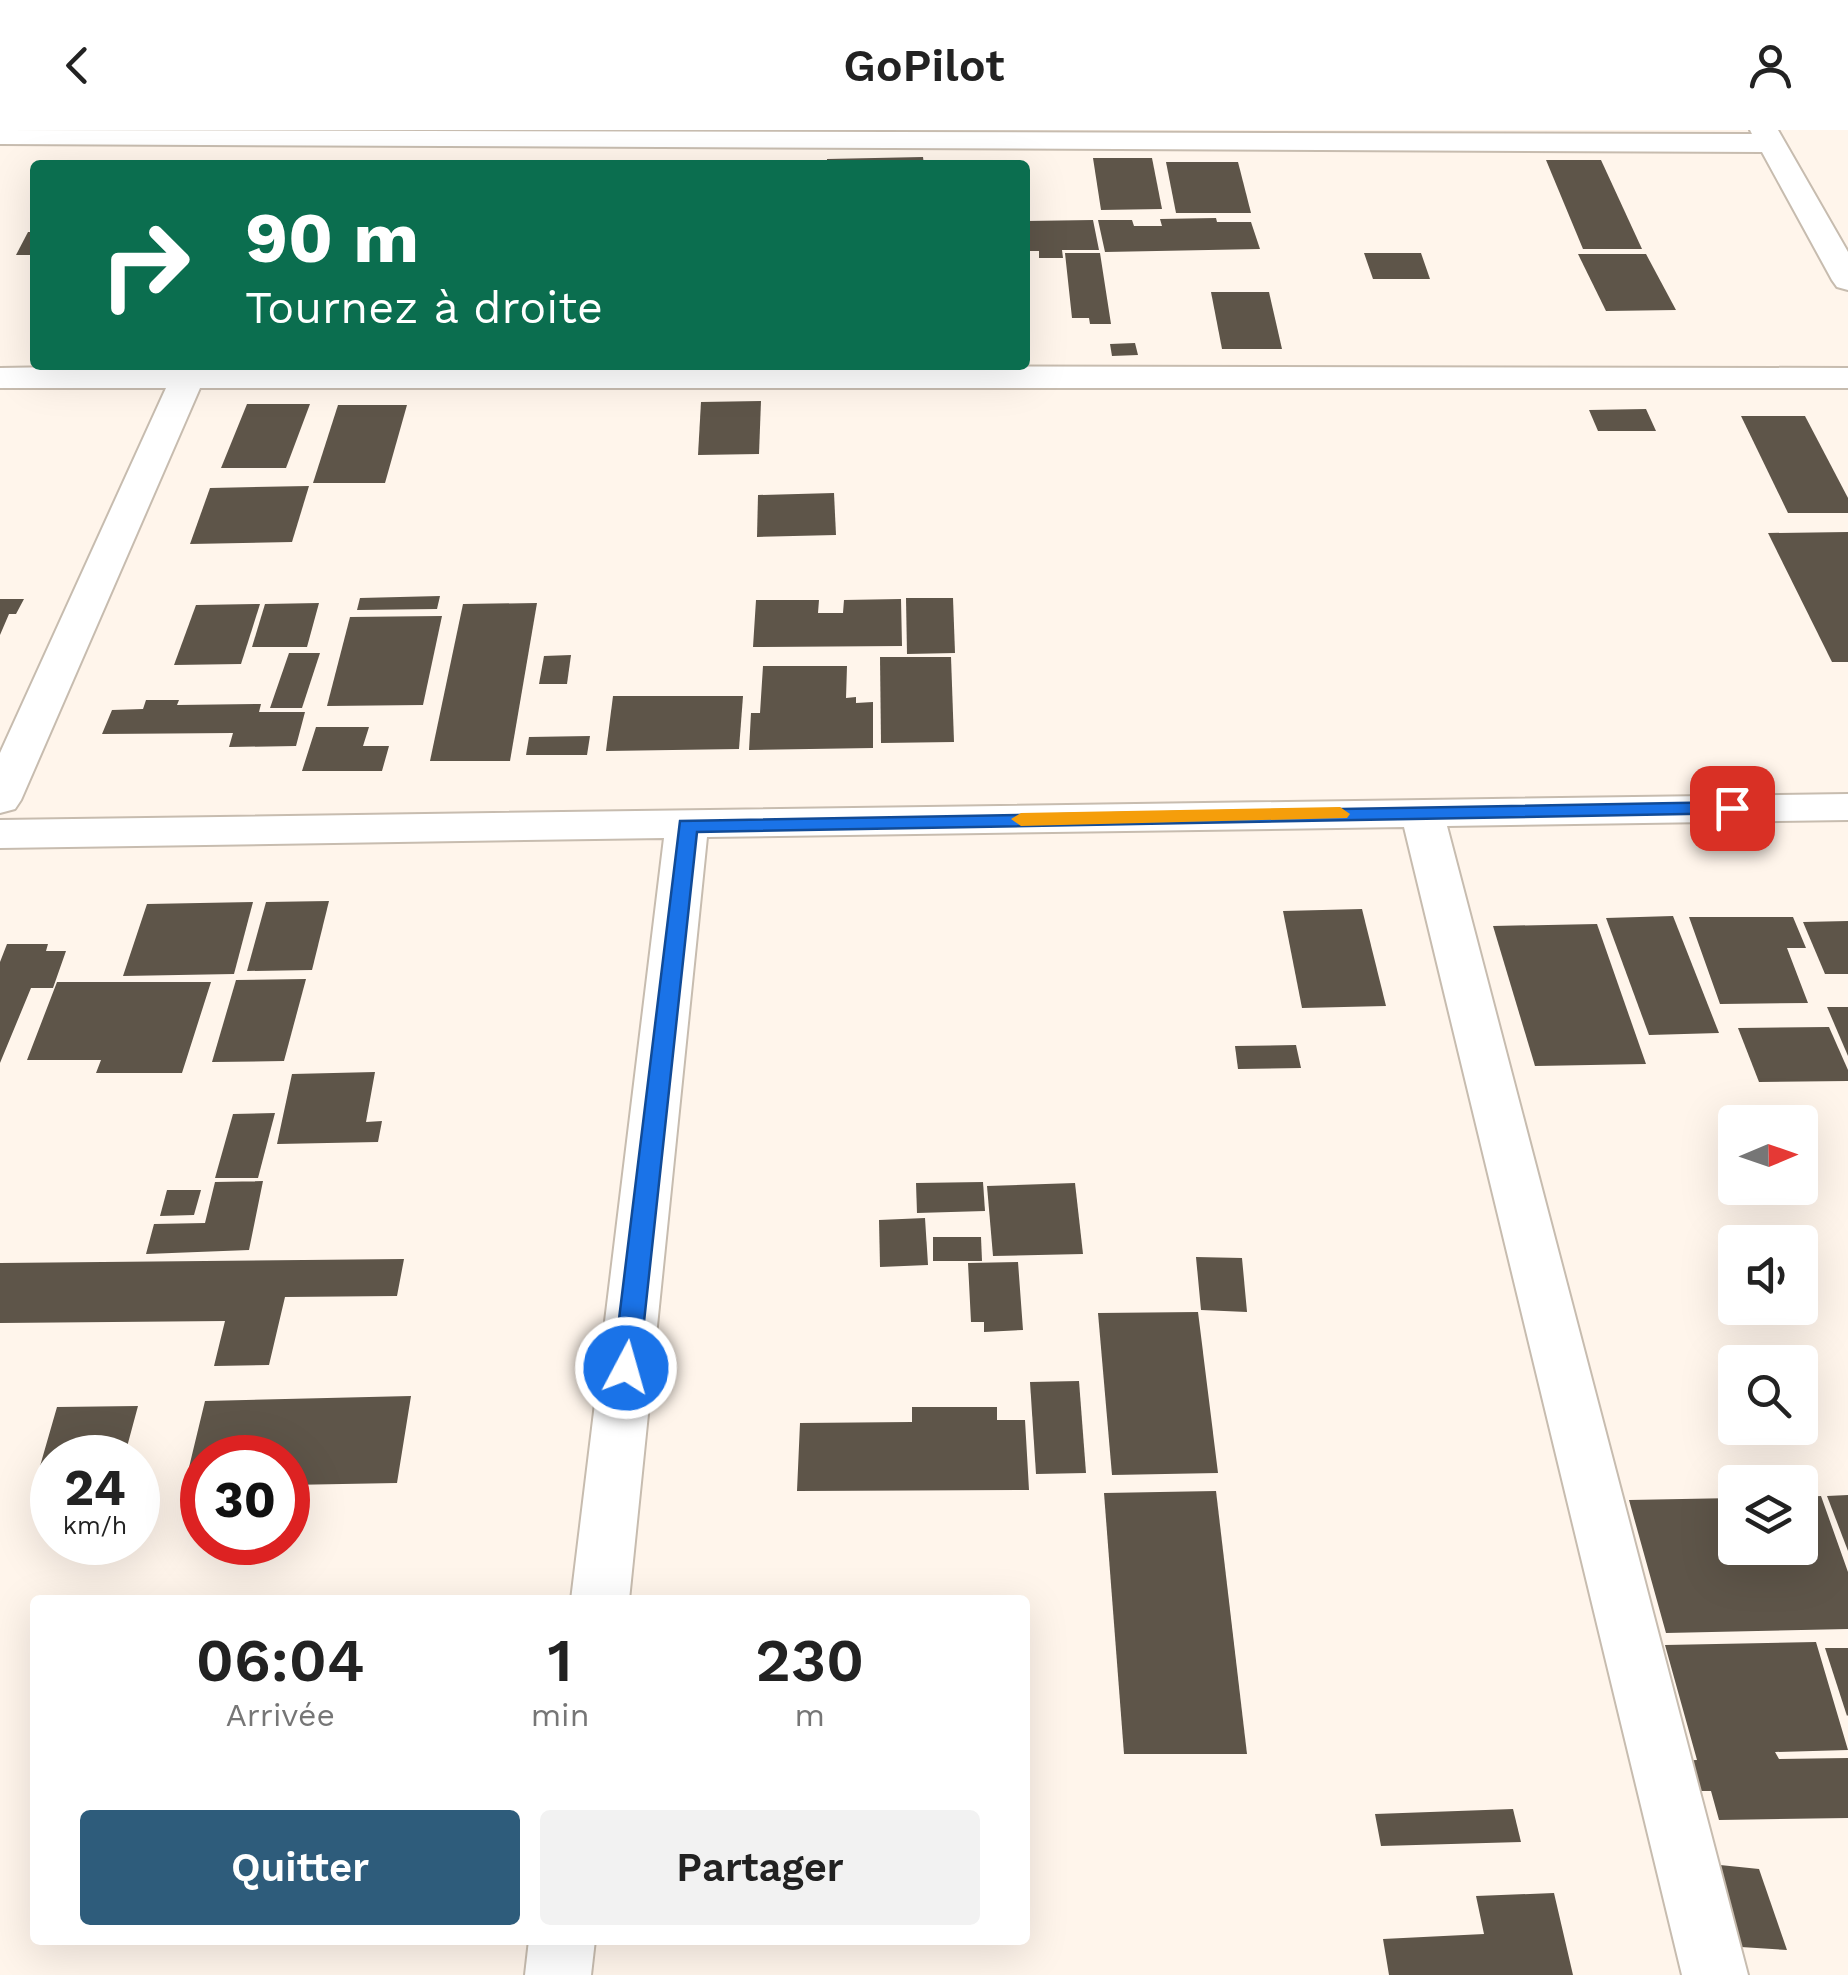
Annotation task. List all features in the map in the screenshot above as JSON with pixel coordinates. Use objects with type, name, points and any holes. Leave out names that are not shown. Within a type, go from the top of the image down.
[{"type":"street","points":[[0,135],[295,132],[1768,137],[1848,280]]},
{"type":"street","points":[[282,160],[295,132]]},
{"type":"street","points":[[0,378],[191,370],[1848,378]]},
{"type":"street","points":[[0,800],[191,370]]},
{"type":"street","points":[[0,834],[1848,806]]},
{"type":"street","points":[[1422,812],[1715,1975]]},
{"type":"street","points":[[601,1595],[687,825]]},
{"type":"street","points":[[558,1975],[561,1945]]},
{"type":"building","points":[[923,157],[923,160],[827,160]]},
{"type":"building","points":[[1093,158],[1152,158],[1162,209],[1101,210]]},
{"type":"building","points":[[1546,160],[1601,160],[1642,249],[1583,249]]},
{"type":"building","points":[[1166,162],[1238,162],[1251,213],[1176,213]]},
{"type":"building","points":[[1216,218],[1217,222],[1251,222],[1260,249],[1105,252],[1098,220],[1132,220],[1134,226],[1162,226],[1160,219]]},
{"type":"building","points":[[1093,220],[1099,250],[1062,250],[1063,258],[1039,258],[1039,251],[1030,251],[1030,221]]},
{"type":"building","points":[[28,232],[30,232],[30,255],[16,255]]},
{"type":"building","points":[[1065,253],[1100,253],[1111,324],[1090,324],[1089,318],[1072,318]]},
{"type":"building","points":[[1364,253],[1421,253],[1430,279],[1373,279]]},
{"type":"building","points":[[1578,254],[1646,254],[1676,310],[1606,311]]},
{"type":"building","points":[[1211,292],[1269,292],[1282,349],[1222,349]]},
{"type":"building","points":[[1135,343],[1138,355],[1112,356],[1110,344]]},
{"type":"building","points":[[761,401],[759,454],[698,455],[701,402]]},
{"type":"building","points":[[247,404],[310,404],[286,468],[221,468]]},
{"type":"building","points":[[338,405],[407,405],[385,483],[313,483]]},
{"type":"building","points":[[1646,409],[1656,431],[1598,431],[1589,410]]},
{"type":"building","points":[[1741,416],[1805,416],[1848,498],[1848,513],[1788,513]]},
{"type":"building","points":[[309,486],[292,542],[190,544],[210,488]]},
{"type":"building","points":[[834,493],[836,535],[757,537],[758,495]]},
{"type":"building","points":[[1848,532],[1848,662],[1832,662],[1768,533]]},
{"type":"building","points":[[440,596],[437,609],[357,610],[360,598]]},
{"type":"building","points":[[906,598],[953,598],[955,653],[907,654]]},
{"type":"building","points":[[0,599],[24,599],[16,614],[9,614],[0,635]]},
{"type":"building","points":[[901,599],[902,646],[753,647],[756,600],[819,600],[818,613],[843,613],[844,600]]},
{"type":"building","points":[[319,603],[307,647],[252,647],[265,604]]},
{"type":"building","points":[[537,603],[510,761],[430,761],[463,604]]},
{"type":"building","points":[[260,604],[241,664],[174,665],[196,605]]},
{"type":"building","points":[[442,616],[423,705],[327,706],[350,617]]},
{"type":"building","points":[[289,653],[320,653],[302,708],[270,708]]},
{"type":"building","points":[[571,655],[567,684],[539,684],[544,656]]},
{"type":"building","points":[[880,657],[951,657],[954,742],[881,743]]},
{"type":"building","points":[[763,666],[847,666],[846,698],[856,697],[856,703],[873,702],[873,748],[749,750],[751,713],[760,713]]},
{"type":"building","points":[[613,696],[743,696],[739,749],[606,751]]},
{"type":"building","points":[[146,700],[179,700],[177,705],[261,704],[259,712],[305,712],[296,746],[229,747],[233,733],[102,734],[112,710],[143,709]]},
{"type":"building","points":[[316,727],[369,727],[363,746],[389,746],[382,771],[302,771]]},
{"type":"building","points":[[590,736],[587,755],[526,755],[529,737]]},
{"type":"building","points":[[329,901],[312,970],[247,971],[266,902]]},
{"type":"building","points":[[253,902],[234,974],[123,976],[147,904]]},
{"type":"building","points":[[1362,909],[1386,1006],[1302,1008],[1283,911]]},
{"type":"building","points":[[1673,916],[1719,1033],[1649,1035],[1606,918]]},
{"type":"building","points":[[1689,917],[1793,917],[1806,948],[1787,948],[1808,1003],[1720,1004]]},
{"type":"building","points":[[1848,921],[1848,974],[1825,974],[1803,922]]},
{"type":"building","points":[[1597,924],[1646,1064],[1535,1066],[1493,926]]},
{"type":"building","points":[[7,944],[48,944],[46,951],[66,951],[53,988],[31,988],[0,1063],[0,962]]},
{"type":"building","points":[[306,979],[284,1061],[212,1062],[236,980]]},
{"type":"building","points":[[57,982],[211,982],[182,1073],[96,1073],[101,1060],[27,1060]]},
{"type":"building","points":[[1827,1007],[1848,1007],[1848,1056]]},
{"type":"building","points":[[1829,1027],[1848,1070],[1848,1081],[1759,1082],[1738,1028]]},
{"type":"building","points":[[1296,1045],[1301,1068],[1238,1069],[1235,1046]]},
{"type":"building","points":[[375,1072],[366,1122],[382,1121],[378,1142],[277,1144],[292,1074]]},
{"type":"building","points":[[275,1113],[258,1178],[215,1178],[233,1114]]},
{"type":"building","points":[[263,1181],[249,1250],[146,1254],[154,1224],[205,1223],[215,1182]]},
{"type":"building","points":[[983,1182],[985,1211],[917,1213],[916,1183]]},
{"type":"building","points":[[1075,1183],[1083,1254],[993,1256],[987,1186]]},
{"type":"building","points":[[167,1190],[201,1190],[194,1215],[160,1216]]},
{"type":"building","points":[[925,1218],[928,1265],[880,1267],[879,1220]]},
{"type":"building","points":[[933,1237],[981,1237],[982,1261],[933,1261]]},
{"type":"building","points":[[1196,1257],[1242,1258],[1247,1312],[1201,1310]]},
{"type":"building","points":[[404,1259],[397,1296],[285,1297],[269,1365],[214,1366],[225,1321],[0,1323],[0,1263]]},
{"type":"building","points":[[1018,1262],[1023,1330],[984,1332],[984,1322],[971,1322],[968,1263]]},
{"type":"building","points":[[1198,1312],[1218,1473],[1112,1475],[1098,1313]]},
{"type":"building","points":[[1079,1381],[1086,1473],[1036,1474],[1030,1382]]},
{"type":"building","points":[[411,1396],[397,1483],[310,1485],[310,1435],[197,1435],[205,1401]]},
{"type":"building","points":[[138,1406],[130,1435],[49,1435],[57,1407]]},
{"type":"building","points":[[912,1407],[997,1407],[997,1420],[1025,1420],[1029,1490],[797,1491],[800,1423],[912,1422]]},
{"type":"building","points":[[1216,1491],[1247,1754],[1124,1754],[1104,1493]]},
{"type":"building","points":[[1848,1495],[1848,1551],[1827,1496]]},
{"type":"building","points":[[1818,1496],[1848,1572],[1848,1629],[1666,1633],[1629,1500],[1718,1498],[1718,1565],[1818,1565]]},
{"type":"building","points":[[1816,1642],[1848,1750],[1775,1752],[1779,1759],[1848,1758],[1848,1818],[1719,1820],[1711,1791],[1673,1791],[1664,1761],[1697,1760],[1665,1645]]},
{"type":"building","points":[[1825,1648],[1848,1648],[1847,1716]]},
{"type":"building","points":[[1513,1809],[1521,1842],[1381,1846],[1375,1814]]},
{"type":"building","points":[[1720,1865],[1759,1869],[1787,1950],[1741,1947]]},
{"type":"building","points":[[1554,1893],[1573,1975],[1389,1975],[1383,1939],[1484,1934],[1476,1896]]},
{"type":"slow traffic","points":[[1021,819],[1340,814]]},
{"type":"route","points":[[626,1368],[687,825],[1732,808]]}]
